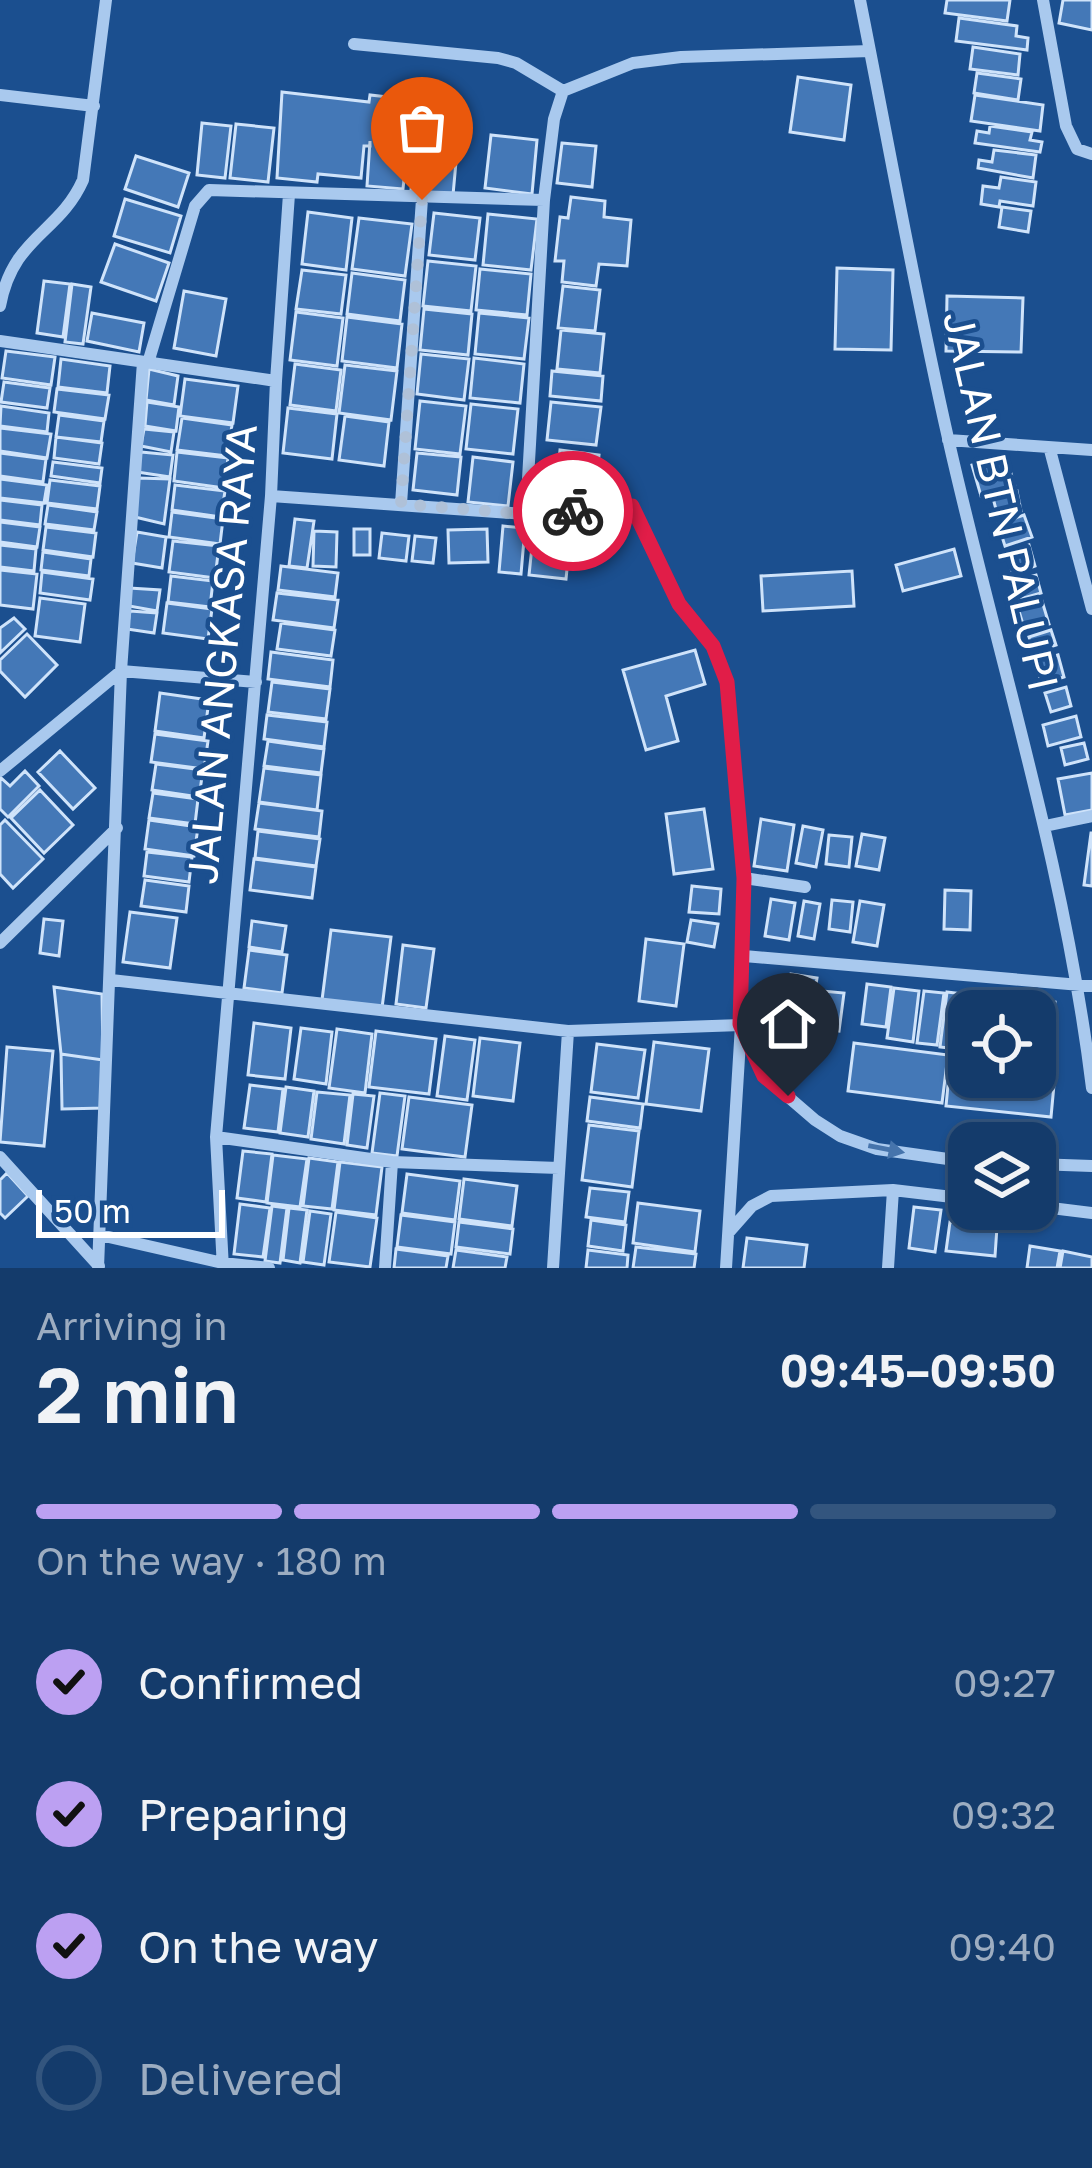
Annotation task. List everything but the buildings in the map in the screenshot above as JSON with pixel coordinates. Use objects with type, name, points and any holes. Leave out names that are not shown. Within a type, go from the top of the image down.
[{"type":"street","points":[[0,306],[10,271],[30,241],[72,203],[83,180],[106,0]]},
{"type":"street","name":"JALAN BTN PALUPI","points":[[860,0],[948,440],[1086,986],[1092,1088]]},
{"type":"street","points":[[1043,0],[1066,127],[1077,148],[1092,154]]},
{"type":"street","points":[[354,44],[498,58],[516,63],[563,91]]},
{"type":"street","points":[[563,91],[633,63],[870,51]]},
{"type":"street","points":[[526,514],[544,200],[554,119],[563,91]]},
{"type":"street","points":[[0,95],[94,106]]},
{"type":"street","points":[[145,362],[201,195],[209,190],[422,200],[544,200]]},
{"type":"street","points":[[276,381],[290,194]]},
{"type":"street","points":[[401,504],[422,200]]},
{"type":"street","name":"JALAN ANGKASA RAYA","points":[[0,341],[276,381],[271,496],[216,1137],[223,1265]]},
{"type":"street","name":"JALAN ANGKASA RAYA","points":[[99,1267],[121,671],[145,362]]},
{"type":"street","points":[[948,440],[1092,450]]},
{"type":"street","points":[[1050,450],[1092,609]]},
{"type":"street","points":[[271,496],[526,514],[632,506],[679,604],[713,646],[727,682],[744,878],[744,956],[726,1268]]},
{"type":"street","points":[[0,771],[121,671],[256,682]]},
{"type":"street","points":[[1046,826],[1092,816]]},
{"type":"street","points":[[0,943],[118,827]]},
{"type":"street","points":[[744,878],[805,887]]},
{"type":"street","points":[[744,956],[1086,986]]},
{"type":"street","points":[[111,980],[568,1031],[740,1024]]},
{"type":"street","points":[[740,1024],[764,1076],[815,1120],[840,1136],[877,1149],[948,1159]]},
{"type":"street","points":[[553,1268],[568,1031]]},
{"type":"street","points":[[216,1137],[392,1162],[559,1168]]},
{"type":"street","name":"JALAN ANGKASA RAYA","points":[[0,1157],[99,1267]]},
{"type":"street","points":[[385,1268],[392,1162]]},
{"type":"street","points":[[1056,1165],[1092,1166]]},
{"type":"street","points":[[729,1232],[752,1206],[771,1196],[893,1190],[948,1197]]},
{"type":"street","points":[[888,1268],[893,1190]]},
{"type":"street","points":[[1056,1209],[1092,1213]]},
{"type":"street","points":[[100,1235],[223,1265],[269,1268]]},
{"type":"way so far","points":[[422,200],[401,504],[526,514],[573,511]]},
{"type":"route","points":[[573,511],[632,506],[679,604],[713,646],[727,682],[744,878],[740,1024],[764,1076],[788,1096]]}]
